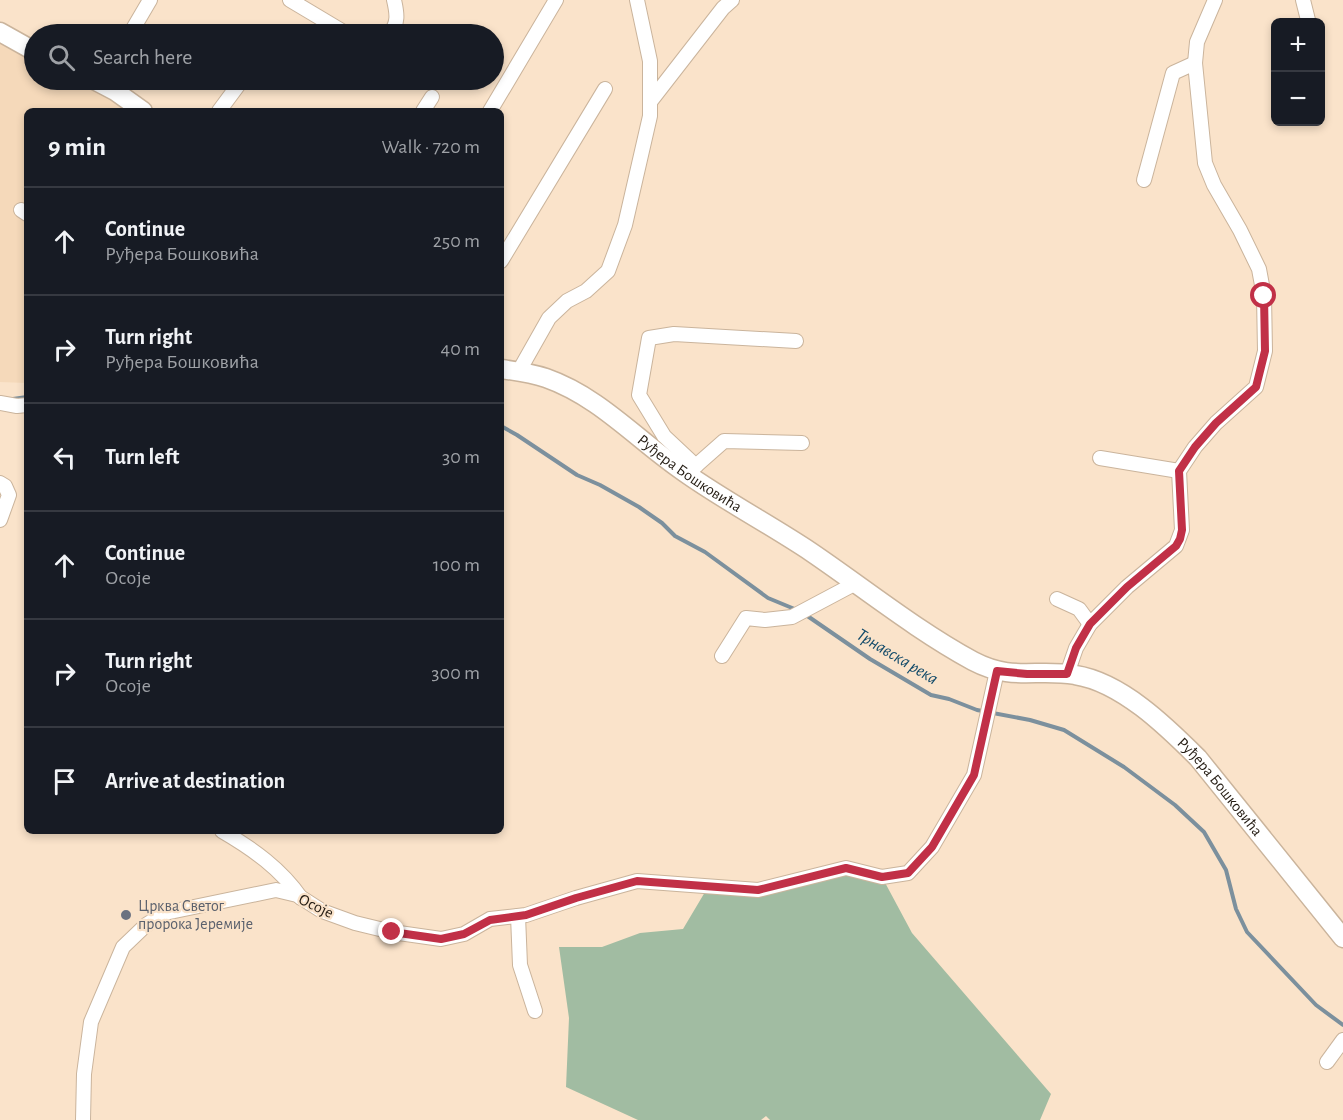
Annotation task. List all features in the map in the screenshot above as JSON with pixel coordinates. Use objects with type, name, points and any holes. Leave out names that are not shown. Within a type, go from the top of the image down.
[{"type":"main road","points":[[0,32],[24,45]]},
{"type":"main road","points":[[113,90],[139,108]]},
{"type":"main road","name":"Руђера Бошковића","points":[[504,370],[546,378],[592,401],[959,653],[997,671],[1067,674],[1083,677],[1109,687],[1139,705],[1198,758],[1343,938]]},
{"type":"street","points":[[135,24],[150,0]]},
{"type":"street","points":[[290,0],[330,24]]},
{"type":"street","points":[[394,0],[398,15],[396,24]]},
{"type":"street","points":[[504,87],[556,0]]},
{"type":"street","points":[[650,102],[723,8],[732,0]]},
{"type":"street","points":[[1067,674],[1076,648],[1090,624],[1127,587],[1176,546],[1182,530],[1179,471],[1195,447],[1216,423],[1256,387],[1265,351],[1264,296],[1259,269],[1214,185],[1205,163],[1194,63],[1197,42],[1215,0]]},
{"type":"street","points":[[1303,0],[1308,18]]},
{"type":"street","points":[[519,372],[549,318],[567,301],[586,291],[608,272],[625,225],[650,116],[650,61],[638,1]]},
{"type":"street","points":[[1144,180],[1173,73],[1194,63]]},
{"type":"street","points":[[504,256],[605,89]]},
{"type":"street","points":[[221,108],[235,90]]},
{"type":"street","points":[[492,108],[502,90]]},
{"type":"street","points":[[425,108],[432,97]]},
{"type":"street","name":"Руђера Бошковића","points":[[691,470],[664,436],[639,395],[649,338],[674,334],[796,341]]},
{"type":"street","points":[[0,403],[24,405]]},
{"type":"street","points":[[691,470],[724,441],[802,443]]},
{"type":"street","points":[[1100,458],[1179,471]]},
{"type":"street","points":[[0,483],[5,486],[9,495],[0,520]]},
{"type":"street","points":[[722,656],[746,618],[765,620],[793,617],[856,583]]},
{"type":"street","points":[[1058,599],[1078,609],[1090,624]]},
{"type":"street","name":"Осоје","points":[[83,1120],[84,1074],[91,1022],[123,947],[146,925],[165,912],[276,890],[301,898],[322,910],[355,923],[392,932],[441,939],[464,934],[490,920],[518,916],[637,881],[758,890],[846,868],[882,877],[908,873],[932,847],[974,775],[997,671]]},
{"type":"street","points":[[227,834],[269,862],[301,898]]},
{"type":"street","points":[[518,916],[520,965],[536,1011]]},
{"type":"street","points":[[1327,1062],[1343,1040]]},
{"type":"shaded area","points":[[0,32],[24,45],[24,90],[110,90],[138,108],[24,108],[24,383],[0,382]]},
{"type":"green space","points":[[846,868],[882,877],[912,933],[1051,1094],[1040,1120],[770,1120],[766,1116],[761,1120],[638,1120],[566,1087],[569,1018],[559,947],[602,947],[640,933],[683,929],[708,887],[758,890]]},
{"type":"waterway","name":"Трнавска река","points":[[13,399],[24,397]]},
{"type":"waterway","name":"Трнавска река","points":[[504,428],[577,475],[639,507],[662,523],[675,536],[705,552],[768,598],[797,610]]},
{"type":"waterway","name":"Трнавска река","points":[[806,615],[870,659],[931,695],[977,710],[1030,720],[1064,730],[1124,767],[1175,805],[1204,832],[1226,870],[1236,909],[1247,932],[1316,1005],[1343,1025]]},
{"type":"place","name":"Црква Светог пророка Јеремије","points":[[126,915]]},
{"type":"route","points":[[392,932],[441,939],[464,934],[490,920],[526,915],[637,881],[758,890],[846,868],[882,877],[908,873],[932,847],[974,775],[997,671],[1067,674],[1076,648],[1090,624],[1127,587],[1176,546],[1182,530],[1179,471],[1195,447],[1216,423],[1256,387],[1265,351],[1264,296]]}]
